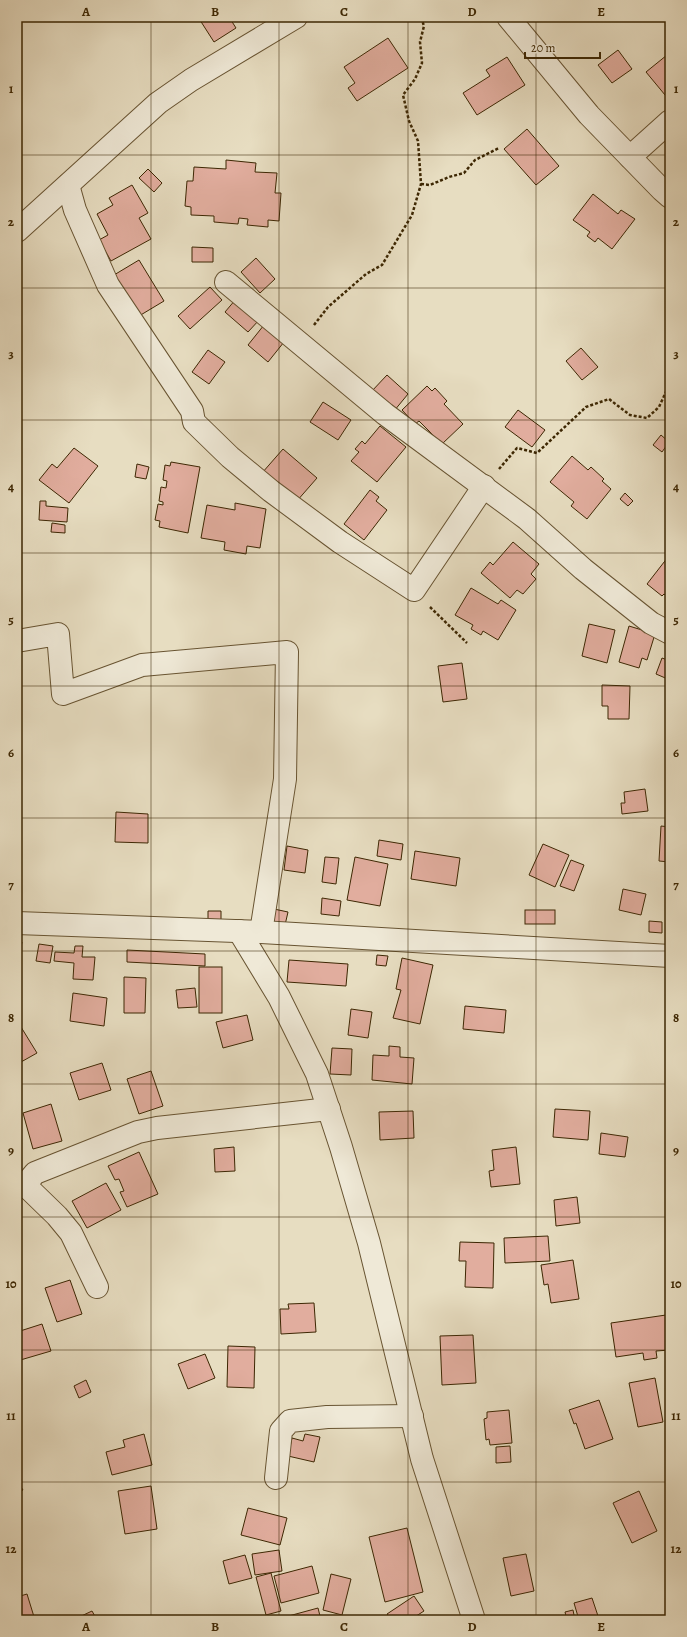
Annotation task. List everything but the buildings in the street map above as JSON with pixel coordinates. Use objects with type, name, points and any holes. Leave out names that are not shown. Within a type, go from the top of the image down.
[{"type":"street","points":[[17,231],[158,103],[191,80],[296,17]]},
{"type":"street","points":[[508,17],[589,115],[670,197]]},
{"type":"street","points":[[630,157],[670,121]]},
{"type":"street","points":[[68,184],[75,210],[108,285],[192,411],[194,422],[230,457],[271,491],[340,542],[414,590],[484,486]]},
{"type":"street","points":[[226,282],[385,414],[528,519],[583,569],[651,623],[670,633]]},
{"type":"street","points":[[17,641],[58,634],[63,694],[142,665],[287,652],[285,779],[261,932]]},
{"type":"street","points":[[17,923],[261,932],[670,956]]},
{"type":"street","points":[[239,931],[267,976],[300,1038],[317,1074],[329,1109],[369,1243],[422,1459],[474,1620]]},
{"type":"street","points":[[97,1287],[71,1233],[56,1216],[21,1187],[36,1173],[138,1132],[182,1124],[329,1109]]},
{"type":"street","points":[[276,1478],[281,1431],[290,1421],[327,1417],[412,1416]]},
{"type":"path","points":[[299,344],[328,307],[366,274],[382,265],[412,215],[421,184],[418,141],[409,121],[403,95],[415,79],[422,63],[420,42],[424,26],[421,17]]},
{"type":"path","points":[[421,184],[430,185],[449,176],[464,173],[475,160],[499,148]]},
{"type":"path","points":[[484,486],[516,448],[537,453],[586,407],[609,399],[630,415],[647,418],[660,407],[670,383]]},
{"type":"path","points":[[414,590],[440,618],[467,643]]}]
